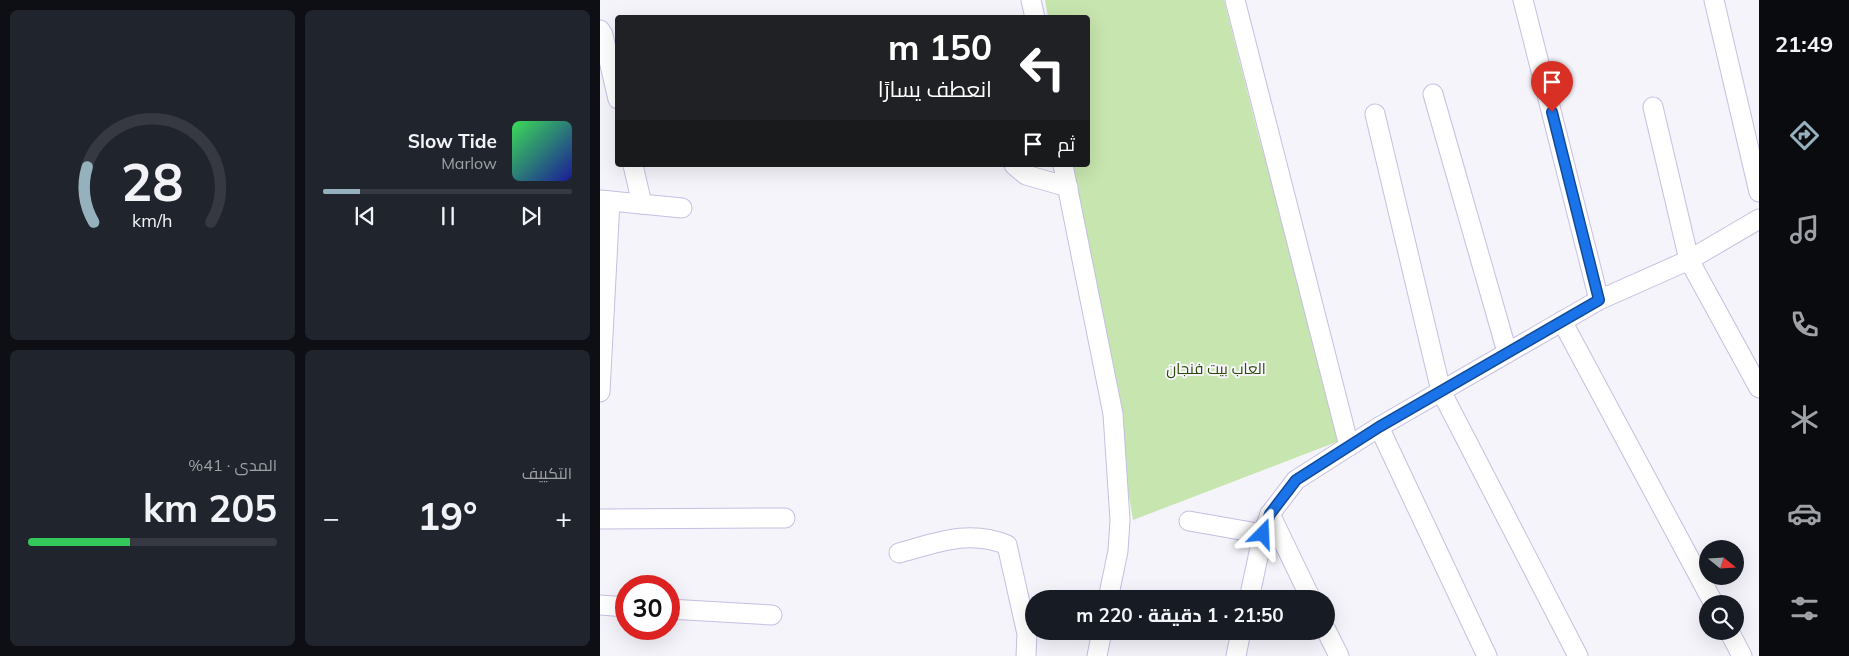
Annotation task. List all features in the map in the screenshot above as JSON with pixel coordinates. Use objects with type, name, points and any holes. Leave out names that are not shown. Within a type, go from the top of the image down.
[{"type":"street","points":[[1031,0],[1034,15]]},
{"type":"street","points":[[1235,0],[1349,446]]},
{"type":"street","points":[[1523,0],[1599,300]]},
{"type":"street","points":[[1714,0],[1759,192]]},
{"type":"street","points":[[601,33],[615,87]]},
{"type":"street","points":[[1433,94],[1507,352]]},
{"type":"street","points":[[1653,106],[1689,260],[1759,388]]},
{"type":"street","points":[[1375,114],[1441,391],[1578,656]]},
{"type":"street","points":[[633,167],[642,204]]},
{"type":"street","points":[[1016,167],[1026,175],[1068,187]]},
{"type":"street","points":[[1064,167],[1114,414],[1120,520],[1118,551],[1110,590]]},
{"type":"street","points":[[600,392],[605,201],[682,208]]},
{"type":"street","points":[[1251,590],[1263,534],[1270,514],[1296,480],[1379,427],[1599,300],[1689,260],[1759,219]]},
{"type":"street","points":[[1562,321],[1709,595]]},
{"type":"street","points":[[1379,427],[1487,656]]},
{"type":"street","points":[[1270,514],[1307,590]]},
{"type":"street","points":[[600,519],[785,518]]},
{"type":"street","points":[[1189,521],[1263,534]]},
{"type":"street","points":[[899,553],[963,537],[993,539],[1007,545],[1027,634],[1026,656]]},
{"type":"street","points":[[600,605],[615,606]]},
{"type":"street","points":[[680,610],[772,615]]},
{"type":"street","points":[[1097,656],[1100,640]]},
{"type":"street","points":[[1236,656],[1240,640]]},
{"type":"street","points":[[1331,640],[1339,656]]},
{"type":"street","points":[[1733,640],[1742,656]]},
{"type":"green space","name":"العاب بيت فنجان","points":[[1045,0],[1224,0],[1259,138],[1347,438],[1133,520],[1073,167],[1090,167],[1090,15],[1048,15]]},
{"type":"route","points":[[1263,534],[1270,514],[1296,480],[1379,427],[1599,300],[1552,112]]}]
